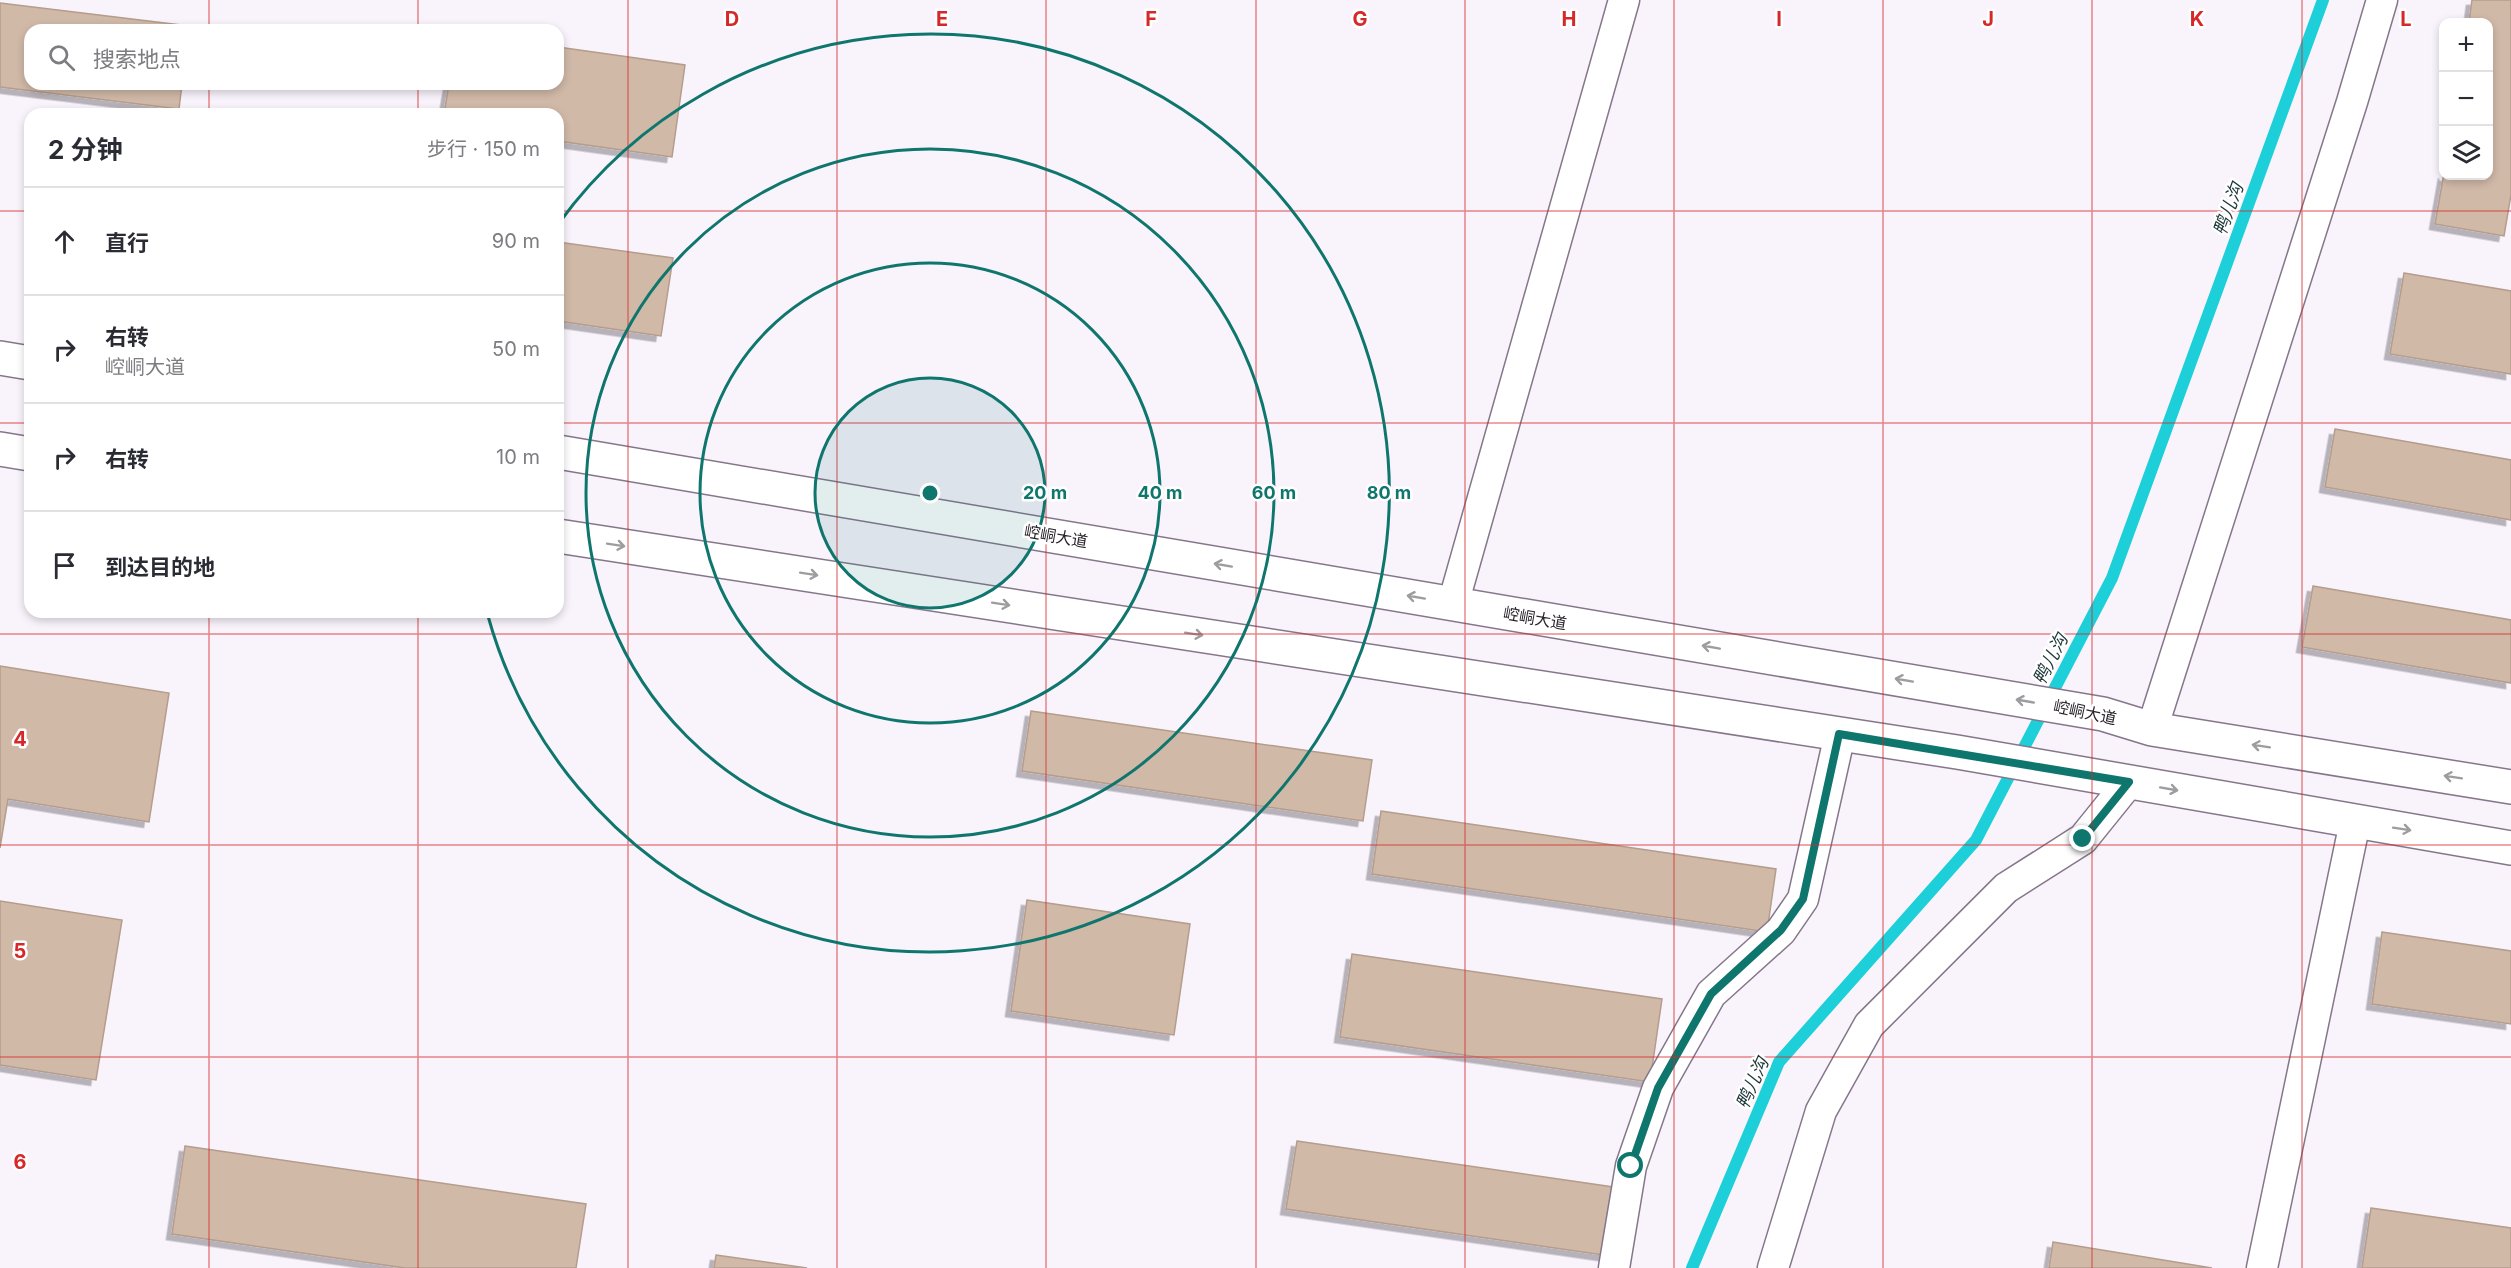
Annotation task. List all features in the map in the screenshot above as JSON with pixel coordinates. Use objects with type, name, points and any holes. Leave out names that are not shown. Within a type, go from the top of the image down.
[{"type":"main road","points":[[0,358],[24,362]]},
{"type":"main road","points":[[0,449],[24,453]]},
{"type":"main road","name":"崆峒大道","points":[[564,453],[2103,714],[2152,729],[2511,787]]},
{"type":"main road","points":[[564,537],[1957,752],[2511,848]]},
{"type":"street","points":[[1453,604],[1624,0]]},
{"type":"street","points":[[2152,729],[2352,102],[2382,0]]},
{"type":"street","points":[[1614,1268],[1631,1166],[1658,1088],[1711,994],[1781,930],[1803,899],[1839,734]]},
{"type":"street","points":[[1773,1268],[1821,1111],[1869,1025],[2006,888],[2083,839],[2129,782]]},
{"type":"street","points":[[2262,1268],[2355,822]]},
{"type":"building","points":[[2472,0],[2511,0],[2511,195],[2504,236],[2435,224],[2443,180],[2493,180],[2493,18],[2470,18]]},
{"type":"building","points":[[0,3],[173,24],[24,24],[24,90],[0,87]]},
{"type":"building","points":[[564,48],[685,65],[672,157],[564,142],[564,108],[445,108],[448,90],[564,90]]},
{"type":"building","points":[[24,90],[181,90],[179,108]]},
{"type":"building","points":[[564,243],[673,258],[661,336],[564,322]]},
{"type":"building","points":[[2404,273],[2511,291],[2511,374],[2390,354]]},
{"type":"building","points":[[2335,429],[2511,460],[2511,520],[2325,487]]},
{"type":"building","points":[[2313,586],[2511,620],[2511,683],[2302,647]]},
{"type":"building","points":[[0,666],[169,693],[149,822],[8,799],[0,848]]},
{"type":"building","points":[[1031,711],[1372,760],[1363,821],[1022,771]]},
{"type":"building","points":[[1381,811],[1776,869],[1767,932],[1372,874]]},
{"type":"building","points":[[1027,900],[1190,924],[1174,1035],[1011,1011]]},
{"type":"building","points":[[0,901],[122,920],[96,1080],[0,1065]]},
{"type":"building","points":[[2382,932],[2511,951],[2511,1024],[2372,1004]]},
{"type":"building","points":[[1352,954],[1662,999],[1650,1082],[1340,1037]]},
{"type":"building","points":[[1297,1141],[1620,1188],[1610,1256],[1286,1209]]},
{"type":"building","points":[[185,1146],[586,1204],[576,1268],[405,1268],[172,1234]]},
{"type":"building","points":[[2371,1208],[2511,1228],[2511,1268],[2362,1268]]},
{"type":"building","points":[[2053,1242],[2212,1268],[2049,1268]]},
{"type":"building","points":[[716,1255],[807,1268],[714,1268]]},
{"type":"waterway","name":"鸭儿沟","points":[[1692,1268],[1779,1062],[1976,840],[2112,578],[2323,0]]},
{"type":"route","points":[[1631,1166],[1658,1088],[1711,994],[1781,930],[1803,899],[1839,734],[2129,782],[2083,839]]}]
